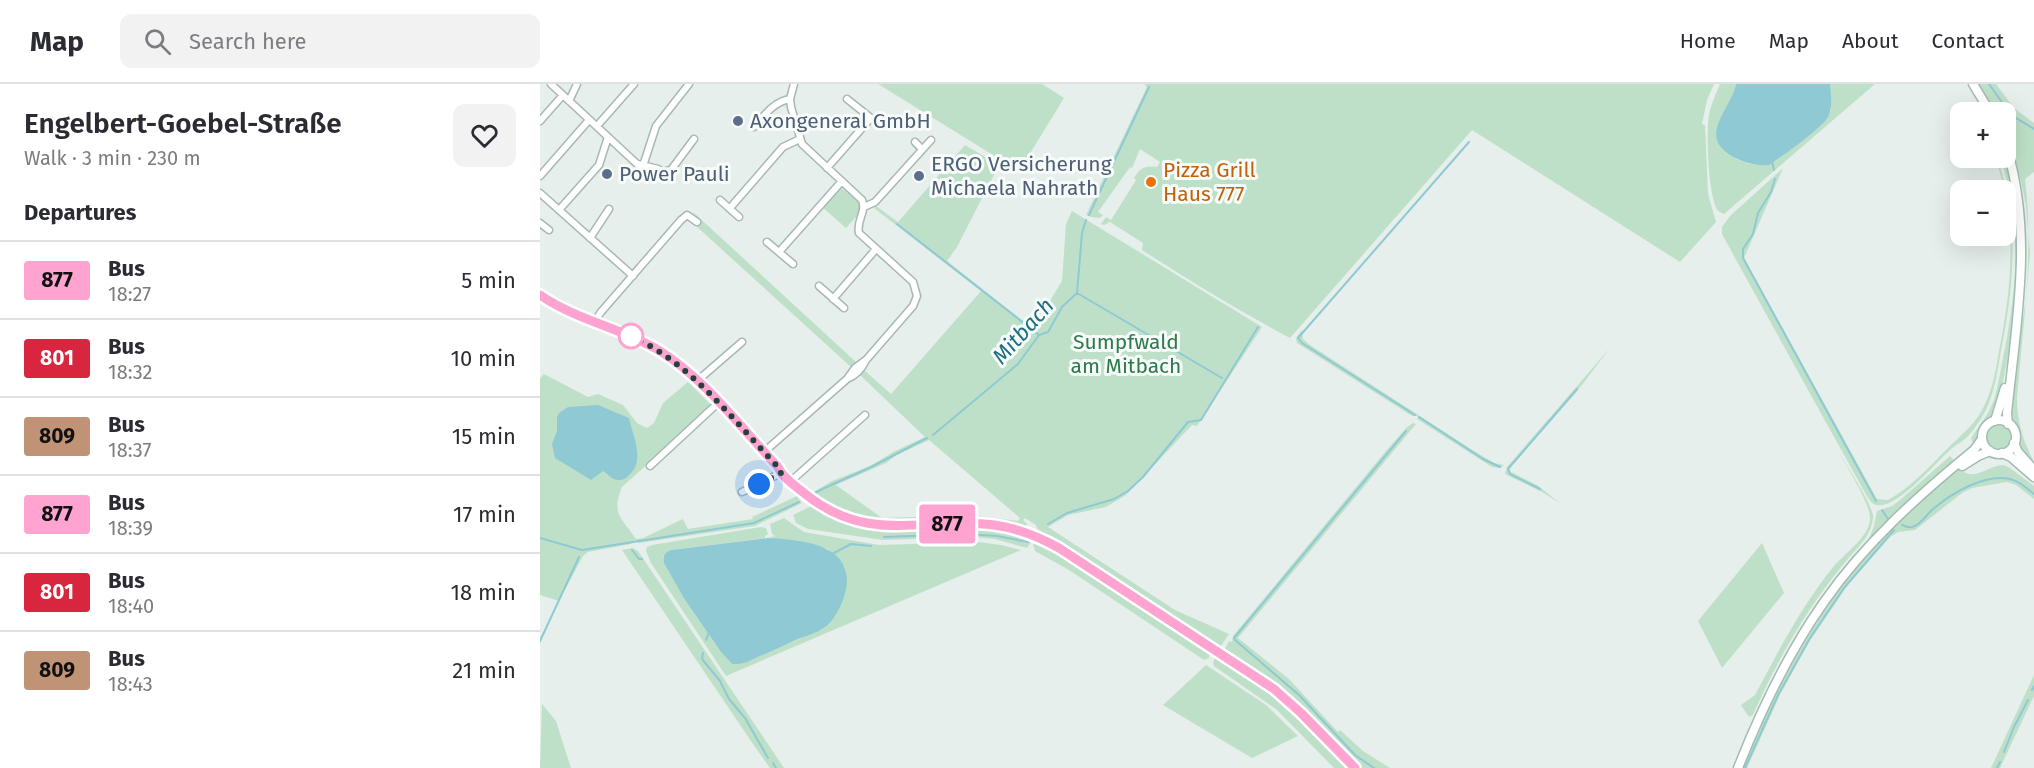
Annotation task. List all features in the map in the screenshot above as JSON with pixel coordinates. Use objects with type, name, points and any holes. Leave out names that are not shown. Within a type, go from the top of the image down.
[{"type":"main road","points":[[1973,84],[1984,102]]},
{"type":"main road","points":[[2008,424],[2013,355],[2024,290],[2026,243],[2022,206],[2012,168]]},
{"type":"main road","points":[[1995,421],[2013,355]]},
{"type":"main road","points":[[1738,768],[1783,670],[1824,602],[1878,536],[1974,450],[1982,440],[1985,428],[2001,420],[2008,424],[2015,434],[2014,443],[2009,450],[2002,453]]},
{"type":"main road","points":[[1982,440],[1990,451],[2002,453],[2013,459],[2034,477]]},
{"type":"main road","points":[[2014,443],[2018,452],[2034,471]]},
{"type":"main road","points":[[1936,482],[1990,451]]},
{"type":"street","points":[[551,84],[653,178],[658,177],[662,172],[671,170],[694,139]]},
{"type":"street","points":[[569,101],[577,84]]},
{"type":"street","points":[[597,126],[634,84]]},
{"type":"street","points":[[640,165],[656,126],[689,84]]},
{"type":"street","points":[[764,452],[862,368],[866,360],[913,306],[917,296],[913,282],[860,235],[859,220],[864,207],[862,200],[806,149],[800,139],[790,99],[794,84]]},
{"type":"street","points":[[540,122],[563,95]]},
{"type":"street","points":[[754,127],[771,107],[790,99]]},
{"type":"street","points":[[847,99],[881,126]]},
{"type":"street","points":[[827,168],[870,119]]},
{"type":"street","points":[[540,177],[589,120]]},
{"type":"street","points":[[559,210],[598,165],[608,137]]},
{"type":"street","points":[[730,208],[783,147],[800,139]]},
{"type":"street","points":[[864,207],[875,202],[931,140]]},
{"type":"street","points":[[915,142],[922,149]]},
{"type":"street","points":[[779,252],[842,181]]},
{"type":"street","points":[[540,193],[633,276]]},
{"type":"street","points":[[720,200],[739,217]]},
{"type":"street","points":[[590,238],[609,209]]},
{"type":"street","points":[[595,321],[681,220],[687,215],[697,222]]},
{"type":"street","points":[[540,223],[549,231]]},
{"type":"street","points":[[767,242],[793,264]]},
{"type":"street","points":[[832,298],[876,249]]},
{"type":"street","points":[[819,286],[844,308]]},
{"type":"street","points":[[540,295],[555,304],[631,336],[674,360],[718,403],[781,473],[813,500],[833,512],[865,523],[900,527],[970,523],[996,525],[1018,530],[1048,542],[1274,689],[1355,768]]},
{"type":"street","points":[[697,381],[742,342]]},
{"type":"street","points":[[650,466],[718,403]]},
{"type":"street","points":[[791,481],[865,415]]},
{"type":"street","points":[[742,492],[781,473]]},
{"type":"green space","points":[[878,84],[1042,84],[1064,98],[1026,160],[1018,168],[1014,168]]},
{"type":"green space","points":[[1144,84],[1714,84],[1707,100],[1702,124],[1705,125],[1708,194],[1716,222],[1680,262],[1472,130],[1290,338],[1215,296],[1142,250],[1143,243],[1110,222],[1101,224],[1106,217],[1111,220],[1136,180],[1134,178],[1138,172],[1149,166],[1157,167],[1160,162],[1140,149],[1132,168],[1130,167],[1098,212],[1103,215],[1100,218],[1086,215],[1147,87]]},
{"type":"green space","points":[[1720,84],[1736,84],[1719,127],[1717,136],[1719,145],[1741,161],[1760,165],[1777,160],[1826,120],[1831,110],[1830,84],[1875,84],[1724,214],[1718,211],[1712,193],[1708,150],[1709,115]]},
{"type":"green space","points":[[1977,84],[1996,84],[2010,102],[1989,102]]},
{"type":"green space","points":[[2016,110],[2034,123],[2034,172],[2025,179],[2028,233],[2021,181],[2016,165]]},
{"type":"green space","name":"Sumpfwald am Mitbach","points":[[965,145],[999,165],[957,247],[947,261],[1027,324],[1042,314],[1062,281],[1066,224],[1072,211],[1262,327],[1197,426],[1192,425],[1126,495],[1106,507],[1068,515],[1048,527],[1175,610],[1229,634],[1220,647],[1077,555],[1039,534],[1036,525],[1025,518],[1023,520],[1027,524],[1025,528],[878,522],[843,512],[812,493],[832,481],[870,466],[925,437],[860,375],[864,370],[891,394],[981,291],[874,208],[876,206],[898,222]],"holes":[[[929,440],[1020,518],[1018,521],[986,517],[944,516],[882,518],[836,485],[886,463],[895,456]]]},
{"type":"green space","points":[[1783,168],[1744,258],[1877,499],[1888,500],[1919,477],[1982,411],[1990,392],[2004,327],[2010,278],[2010,246],[2012,246],[2012,278],[2006,327],[1995,382],[1981,419],[1967,437],[1951,449],[1916,484],[1885,505],[1876,505],[1870,501],[1864,491],[1722,234],[1722,227],[1730,216]]},
{"type":"green space","points":[[2003,168],[2009,168],[2013,180],[2007,180]]},
{"type":"green space","points":[[841,188],[857,199],[860,205],[858,215],[846,228],[822,207]]},
{"type":"green space","points":[[692,211],[856,362],[851,367],[695,225],[699,220]]},
{"type":"green space","points":[[2016,214],[2019,294],[2000,399],[1992,417],[1980,429],[1974,446],[1971,438],[1989,411],[1997,389],[2013,300]]},
{"type":"green space","points":[[2028,233],[2030,253],[2026,300],[2028,262]]},
{"type":"green space","points":[[2026,300],[2017,405],[2021,431],[2034,467],[2021,451],[2018,431],[2010,417],[2012,383]]},
{"type":"green space","points":[[1302,330],[1303,339],[1310,345],[1471,449],[1494,463],[1504,465],[1500,468],[1492,467],[1417,419],[1418,416],[1412,416],[1297,343],[1296,338]]},
{"type":"green space","points":[[1610,348],[1575,394],[1509,468],[1511,472],[1537,485],[1561,504],[1505,474],[1507,467]]},
{"type":"green space","points":[[544,374],[588,397],[598,394],[623,405],[637,423],[647,428],[654,423],[663,403],[688,382],[712,406],[622,487],[617,503],[619,515],[636,539],[643,538],[683,519],[688,529],[753,519],[752,517],[797,496],[802,503],[755,526],[638,543],[635,540],[631,544],[588,552],[583,556],[559,601],[540,595],[540,379]]},
{"type":"green space","points":[[1413,423],[1416,424],[1238,638],[1289,679],[1338,732],[1340,730],[1363,751],[1390,768],[1360,768],[1289,697],[1225,653],[1225,649],[1229,641],[1232,642],[1233,636],[1385,452]]},
{"type":"green space","points":[[1999,425],[2008,428],[2011,437],[2008,446],[1999,449],[1990,446],[1987,437],[1990,428]]},
{"type":"green space","points":[[1837,449],[1869,504],[1873,517],[1872,523],[1864,540],[1806,615],[1772,674],[1753,715],[1749,717],[1741,705],[1755,695],[1792,628],[1822,581],[1869,526],[1870,519],[1866,504]]},
{"type":"green space","points":[[1950,456],[1955,461],[1907,501],[1868,541],[1877,511],[1892,506],[1900,500]]},
{"type":"green space","points":[[2003,465],[2034,486],[2034,499],[2016,485],[2007,482],[1972,488],[1962,493],[1915,530],[1898,532],[1890,537],[1847,586],[1808,644],[1780,695],[1747,768],[1742,768],[1782,682],[1805,642],[1830,603],[1888,531],[1922,499],[1960,469],[1965,473],[1976,474]]},
{"type":"green space","points":[[813,505],[845,520],[878,529],[980,527],[1030,537],[1031,542],[1027,548],[995,539],[973,537],[883,540],[808,529],[796,523],[793,515]]},
{"type":"green space","points":[[784,518],[804,532],[879,545],[978,542],[1021,550],[726,676],[651,563],[646,551],[647,547],[766,528],[768,534],[765,538],[671,550],[663,557],[685,600],[721,652],[732,664],[739,664],[823,629],[842,601],[846,585],[845,567],[828,549],[802,542],[768,538],[775,536],[772,534],[770,524]]},
{"type":"green space","points":[[1039,541],[1210,651],[1209,658],[1204,660],[1069,570],[1035,551],[1033,544]]},
{"type":"green space","points":[[1762,543],[1784,593],[1722,668],[1698,621]]},
{"type":"green space","points":[[633,548],[638,551],[784,768],[770,768],[755,747],[622,550]]},
{"type":"green space","points":[[1216,656],[1277,695],[1350,768],[1334,768],[1277,710],[1214,666]]},
{"type":"green space","points":[[1206,665],[1266,705],[1298,736],[1252,758],[1163,705]]},
{"type":"green space","points":[[2034,675],[2034,696],[2000,768],[1991,768]]},
{"type":"green space","points":[[542,704],[556,721],[571,768],[540,768]]},
{"type":"water","points":[[1736,84],[1830,84],[1830,113],[1818,128],[1769,165],[1746,162],[1722,149],[1717,140],[1716,132],[1719,122]]},
{"type":"water","points":[[598,405],[629,418],[637,456],[633,470],[623,480],[617,480],[603,471],[591,480],[555,458],[552,444],[557,431],[559,413],[568,407]]},
{"type":"water","points":[[768,538],[813,544],[837,556],[844,566],[847,580],[844,597],[836,614],[824,628],[747,662],[732,664],[685,600],[664,563],[664,557],[671,550]]},
{"type":"waterway","name":"Mitbach","points":[[1989,84],[2011,115],[2034,129]]},
{"type":"waterway","name":"Mitbach","points":[[1089,215],[1149,87]]},
{"type":"waterway","points":[[1415,415],[1302,343],[1298,338],[1469,142]]},
{"type":"waterway","points":[[1772,161],[1774,170]]},
{"type":"waterway","points":[[1775,179],[1771,192],[1758,213],[1753,234],[1743,249],[1743,258],[1876,501]]},
{"type":"waterway","name":"Mitbach","points":[[933,435],[1018,364],[1039,335],[1048,332],[1062,307],[1077,293],[1082,233],[1086,220]]},
{"type":"waterway","points":[[897,224],[1039,335]]},
{"type":"waterway","points":[[1077,293],[1222,378]]},
{"type":"waterway","points":[[1048,524],[1067,513],[1114,499],[1128,491],[1143,477],[1188,422],[1201,420],[1258,327]]},
{"type":"waterway","points":[[1540,489],[1510,474],[1508,469],[1577,389]]},
{"type":"waterway","points":[[1419,417],[1483,459],[1500,467]]},
{"type":"waterway","points":[[1374,768],[1355,755],[1299,695],[1234,638],[1406,431]]},
{"type":"waterway","name":"Mitbach","points":[[813,494],[927,438]]},
{"type":"waterway","points":[[1902,525],[1915,526],[1950,497],[1969,486],[1990,479],[2013,480],[2034,494]]},
{"type":"waterway","name":"Mitbach","points":[[540,538],[582,550],[754,523],[799,502]]},
{"type":"waterway","points":[[1882,510],[1888,519]]},
{"type":"waterway","points":[[1745,768],[1778,695],[1810,638],[1844,588],[1894,530]]},
{"type":"waterway","points":[[884,537],[967,534],[997,536],[1028,542]]},
{"type":"waterway","points":[[832,554],[851,544],[871,546]]},
{"type":"waterway","points":[[632,550],[639,559],[642,559]]},
{"type":"waterway","points":[[540,641],[579,557]]},
{"type":"waterway","points":[[706,640],[709,632]]},
{"type":"waterway","points":[[703,653],[702,659],[745,718],[768,758]]},
{"type":"waterway","points":[[2032,690],[2034,686]]},
{"type":"waterway","points":[[2004,752],[2028,700]]},
{"type":"waterway","points":[[1997,768],[2000,762]]},
{"type":"waterway","points":[[773,763],[776,768]]},
{"type":"bus line","name":"877","points":[[540,295],[562,308],[640,340],[674,360],[697,381],[783,474],[813,500],[833,512],[865,523],[887,526],[970,523],[996,525],[1032,534],[1059,548],[1274,689],[1355,768]]},
{"type":"place","name":"Axongeneral GmbH","points":[[738,121]]},
{"type":"place","name":"Power Pauli","points":[[607,174]]},
{"type":"place","name":"ERGO Versicherung Michaela Nahrath","points":[[919,176]]},
{"type":"place","name":"Pizza Grill Haus 777","points":[[1151,182]]},
{"type":"route","points":[[631,336],[680,365],[778,467],[781,473],[759,484]]}]
